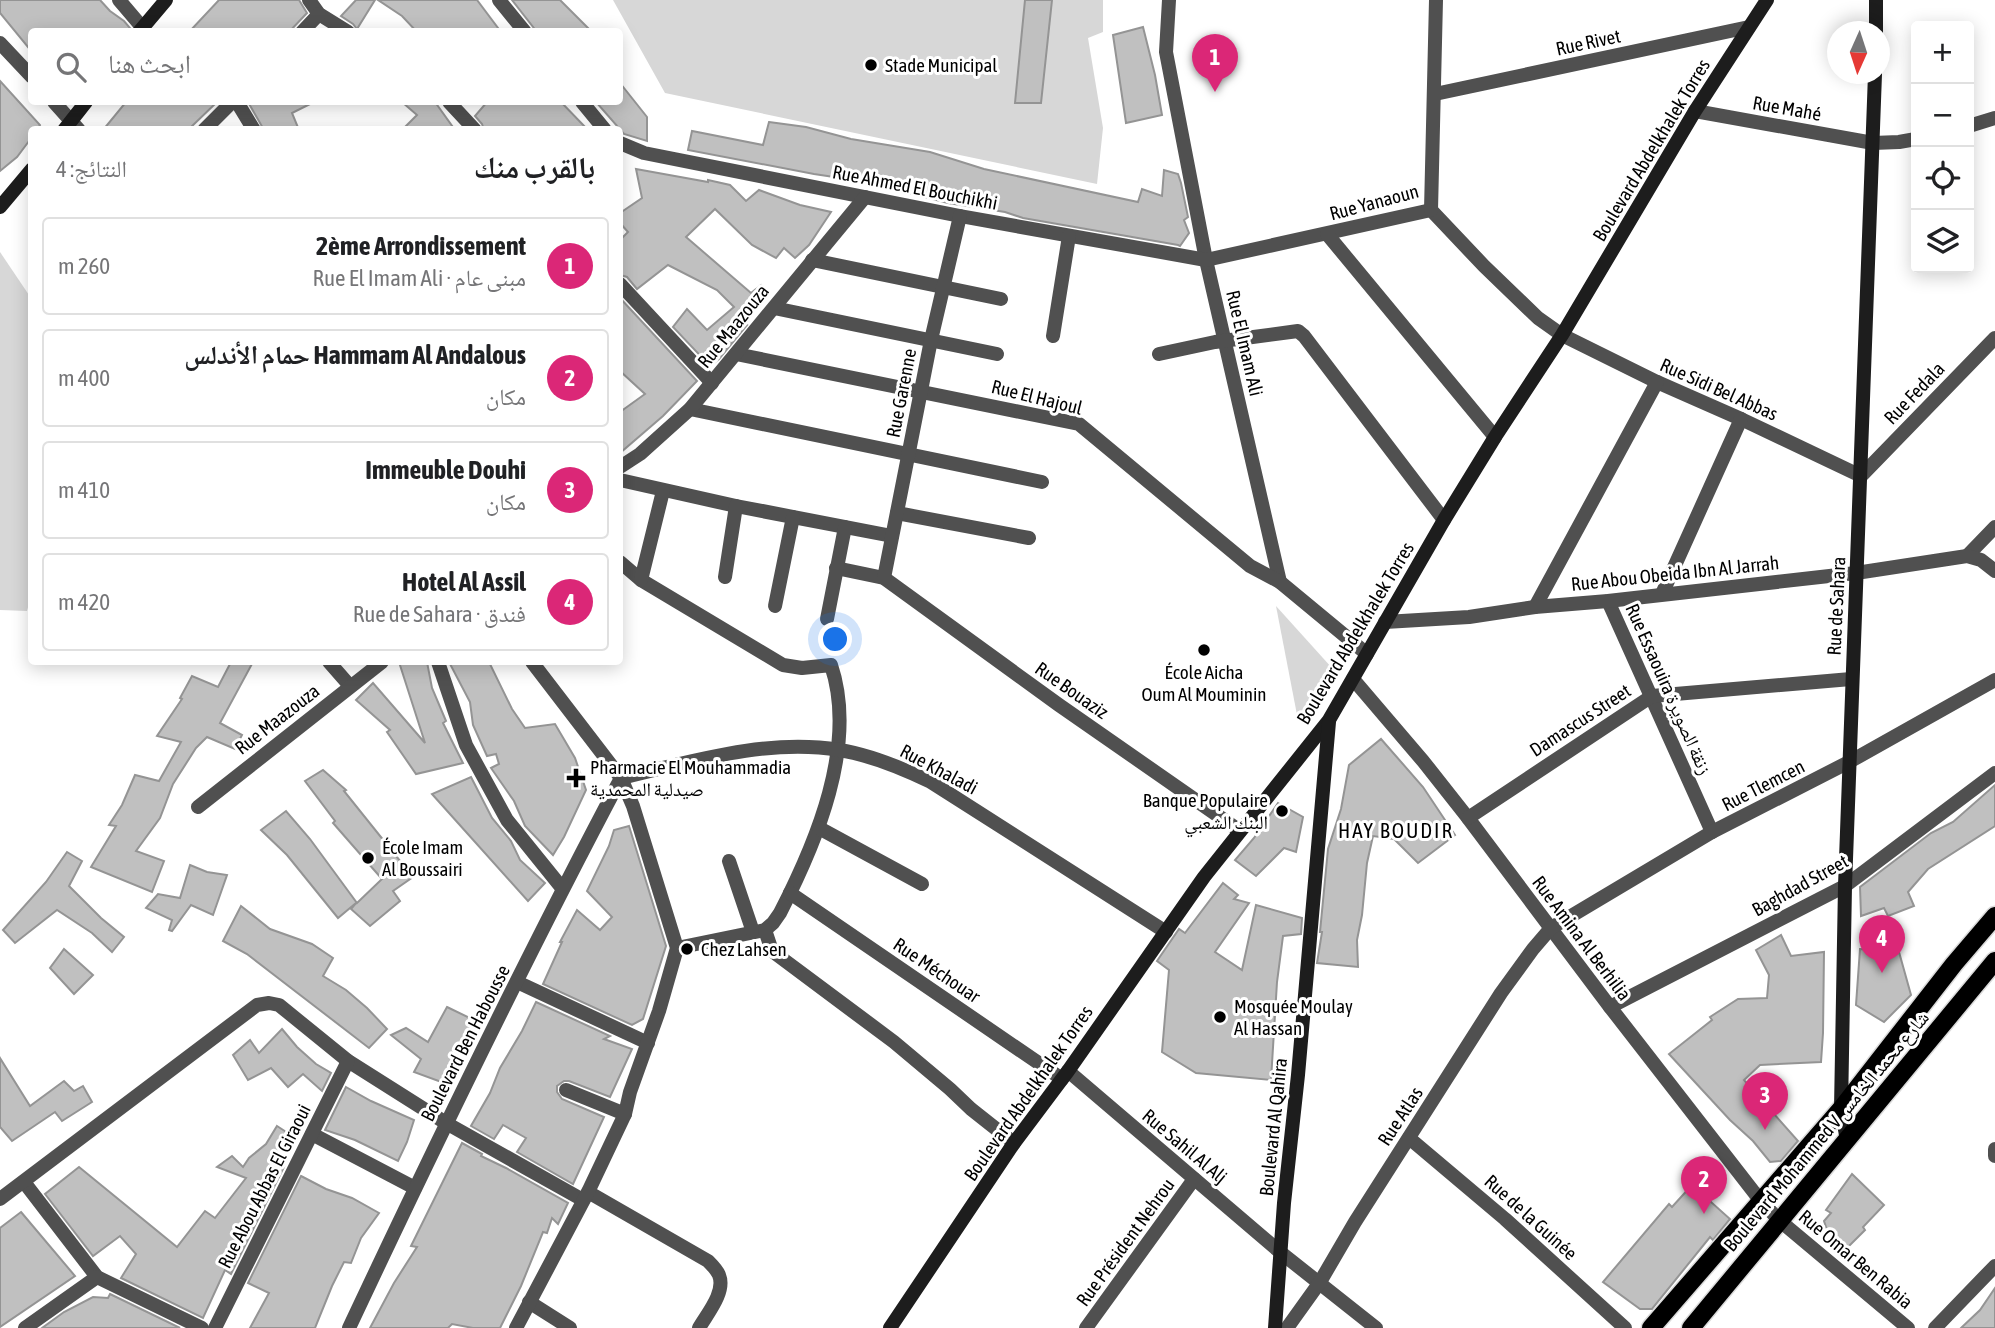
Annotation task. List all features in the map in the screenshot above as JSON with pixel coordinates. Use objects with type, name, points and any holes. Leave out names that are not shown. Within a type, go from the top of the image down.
[{"type":"main road","points":[[142,28],[166,0]]},
{"type":"main road","name":"Boulevard Abdelkhalek Torres","points":[[890,1328],[1014,1143],[1204,877],[1329,720],[1444,520],[1562,335],[1695,111],[1767,0]]},
{"type":"main road","points":[[1876,21],[1877,0]]},
{"type":"main road","name":"Rue de Sahara","points":[[1847,1140],[1841,1109],[1844,886],[1875,84]]},
{"type":"main road","points":[[71,126],[84,105]]},
{"type":"main road","points":[[0,208],[28,174]]},
{"type":"main road","name":"Boulevard Al Qahira","points":[[1275,1328],[1329,720]]},
{"type":"main road","name":"Boulevard Mohammed V شارع محمد الخامس","points":[[1650,1328],[1841,1109],[1954,964],[1995,916]]},
{"type":"main road","name":"Boulevard Mohammed V شارع محمد الخامس","points":[[1690,1328],[1995,961]]},
{"type":"street","points":[[119,0],[140,28]]},
{"type":"street","points":[[309,0],[319,14],[342,28]]},
{"type":"street","points":[[499,0],[522,28]]},
{"type":"street","name":"Rue El Imam Ali","points":[[1169,0],[1166,52],[1206,260],[1280,582]]},
{"type":"street","name":"Rue Yanaoun","points":[[1206,260],[1431,210],[1436,0]]},
{"type":"street","points":[[306,28],[319,14]]},
{"type":"street","name":"Rue Rivet","points":[[1435,94],[1749,27]]},
{"type":"street","points":[[0,43],[28,73]]},
{"type":"street","points":[[56,105],[71,126]]},
{"type":"street","points":[[208,126],[231,105]]},
{"type":"street","points":[[236,105],[251,126]]},
{"type":"street","points":[[452,105],[471,126]]},
{"type":"street","points":[[584,105],[602,126]]},
{"type":"street","name":"Rue Mahé","points":[[1695,111],[1873,143],[1911,140]]},
{"type":"street","points":[[1974,124],[1995,118]]},
{"type":"street","name":"Rue Ahmed El Bouchikhi","points":[[623,144],[644,153],[864,197],[1206,260]]},
{"type":"street","name":"Rue Maazouza","points":[[623,465],[640,454],[690,409],[864,197]]},
{"type":"street","name":"Rue Sidi Bel Abbas","points":[[1431,210],[1493,275],[1538,317],[1562,335],[1861,476]]},
{"type":"street","name":"Rue Garenne","points":[[884,578],[931,340],[960,216]]},
{"type":"street","points":[[1327,234],[1495,437]]},
{"type":"street","points":[[1053,336],[1069,236]]},
{"type":"street","points":[[812,260],[1001,299]]},
{"type":"street","points":[[623,287],[712,383]]},
{"type":"street","points":[[774,308],[998,354]]},
{"type":"street","points":[[1158,354],[1215,342],[1298,331],[1392,449],[1444,520]]},
{"type":"street","name":"Rue Fedala","points":[[1861,476],[1995,338]]},
{"type":"street","name":"Rue El Hajoul","points":[[736,354],[1079,424],[1250,566],[1280,582]]},
{"type":"street","points":[[1535,607],[1657,382]]},
{"type":"street","points":[[690,409],[1042,482]]},
{"type":"street","points":[[1662,594],[1741,419]]},
{"type":"street","points":[[623,481],[892,536]]},
{"type":"street","points":[[641,580],[663,491]]},
{"type":"street","points":[[725,577],[736,506]]},
{"type":"street","points":[[897,513],[1029,538]]},
{"type":"street","points":[[775,606],[793,517]]},
{"type":"street","points":[[827,619],[845,527]]},
{"type":"street","points":[[1995,527],[1967,556],[1981,560],[1995,571]]},
{"type":"street","name":"Rue Abou Obeida Ibn Al Jarrah","points":[[1385,622],[1469,617],[1535,607],[1856,573],[1967,556]]},
{"type":"street","points":[[623,565],[641,580],[783,665],[831,665],[839,704],[838,750],[819,828],[780,913],[773,923],[759,931],[677,948]]},
{"type":"street","points":[[836,568],[884,578]]},
{"type":"street","name":"Rue Bouaziz","points":[[884,578],[1059,705],[1240,831]]},
{"type":"street","points":[[1280,582],[1367,654]]},
{"type":"street","name":"Rue Essaouira زنقة الصويرة","points":[[1608,601],[1712,832]]},
{"type":"street","points":[[332,665],[350,686]]},
{"type":"street","name":"Rue Maazouza","points":[[198,807],[378,665]]},
{"type":"street","points":[[439,665],[466,745],[507,820],[562,888]]},
{"type":"street","points":[[516,1328],[625,1114],[677,948],[633,806],[621,778],[534,665]]},
{"type":"street","name":"Rue Amina Al Berhilia","points":[[1353,678],[1468,818],[1610,1007],[1760,1200],[1779,1220]]},
{"type":"street","name":"Damascus Street","points":[[1468,818],[1652,696],[1851,679]]},
{"type":"street","name":"Rue Tlemcen","points":[[1551,928],[1712,832],[1849,762],[1995,680]]},
{"type":"street","name":"Rue Khaladi","points":[[621,778],[762,749],[838,750],[879,760],[931,782],[1166,932]]},
{"type":"street","name":"Baghdad Street","points":[[1610,1007],[1844,886],[1995,773]]},
{"type":"street","name":"Boulevard Ben Habousse","points":[[349,1328],[446,1122],[562,888],[621,778]]},
{"type":"street","points":[[819,828],[922,884]]},
{"type":"street","points":[[729,861],[759,931],[772,951],[894,1042],[1014,1143]]},
{"type":"street","name":"Rue Méchouar","points":[[790,893],[1065,1075]]},
{"type":"street","name":"Rue Atlas","points":[[1287,1328],[1320,1282],[1501,993],[1551,928]]},
{"type":"street","points":[[517,982],[648,1043]]},
{"type":"street","points":[[0,1199],[257,1005],[269,1003],[279,1005],[348,1061],[446,1122],[708,1261],[719,1274],[720,1287],[699,1328]]},
{"type":"street","name":"Rue Abou Abbas El Giraoui","points":[[215,1328],[348,1061]]},
{"type":"street","name":"Rue Sahil Al Alj","points":[[1065,1075],[1376,1328]]},
{"type":"street","points":[[566,1090],[625,1114]]},
{"type":"street","points":[[312,1134],[415,1188]]},
{"type":"street","name":"Rue de la Guinée","points":[[1409,1138],[1625,1328]]},
{"type":"street","points":[[1995,1149],[1995,1156]]},
{"type":"street","name":"Rue Président Nehrou","points":[[1086,1328],[1194,1179]]},
{"type":"street","points":[[23,1182],[97,1277],[202,1328]]},
{"type":"street","name":"Rue Omar Ben Rabia","points":[[1779,1220],[1908,1328]]},
{"type":"street","points":[[1935,1328],[1995,1266]]},
{"type":"street","points":[[25,1328],[97,1277]]},
{"type":"street","points":[[529,1302],[570,1328]]},
{"type":"shaded area","name":"Stade Municipal","points":[[613,0],[1103,0],[1103,32],[1088,38],[1103,128],[1097,184],[665,93]]},
{"type":"shaded area","points":[[0,252],[28,294],[28,607],[27,611],[0,610]]},
{"type":"shaded area","points":[[1276,606],[1332,668],[1298,720]]},
{"type":"building","points":[[0,0],[100,0],[130,28],[28,28],[28,47],[0,13]]},
{"type":"building","points":[[219,0],[299,0],[307,13],[293,28],[193,28]]},
{"type":"building","points":[[356,0],[375,0],[358,28],[341,16]]},
{"type":"building","points":[[378,0],[477,0],[498,28],[413,28],[402,16]]},
{"type":"building","points":[[512,0],[560,0],[588,28],[534,28]]},
{"type":"building","points":[[1025,0],[1052,0],[1041,103],[1015,103]]},
{"type":"building","points":[[1143,27],[1162,115],[1126,123],[1113,35]]},
{"type":"building","points":[[0,81],[40,125],[28,126],[28,142],[17,157],[0,171]]},
{"type":"building","points":[[623,87],[647,117],[647,141],[624,134],[623,126],[617,126],[599,105],[623,105]]},
{"type":"building","points":[[124,105],[214,105],[192,126],[106,126]]},
{"type":"building","points":[[250,105],[308,105],[292,113],[297,126],[262,126]]},
{"type":"building","points":[[405,105],[437,105],[452,126],[406,126],[417,115]]},
{"type":"building","points":[[484,105],[564,105],[584,126],[483,126],[475,116]]},
{"type":"building","points":[[769,122],[930,152],[984,169],[1138,202],[1142,189],[1162,196],[1164,170],[1178,174],[1188,217],[1184,220],[1189,233],[1180,246],[948,203],[867,182],[688,150],[692,131],[763,145]]},
{"type":"building","points":[[636,169],[730,185],[746,201],[759,190],[800,205],[831,212],[809,245],[795,258],[784,248],[776,258],[752,245],[715,209],[686,237],[751,293],[761,285],[768,292],[739,321],[747,325],[710,366],[673,327],[687,309],[707,330],[734,307],[717,290],[668,265],[637,289],[623,276],[623,237],[628,232],[623,226],[623,211],[642,198]]},
{"type":"building","points":[[623,301],[697,381],[663,416],[623,450],[623,410],[645,394],[623,374]]},
{"type":"building","points":[[229,665],[251,665],[220,723],[242,735],[235,749],[207,737],[196,748],[173,784],[160,818],[136,851],[164,861],[152,892],[91,867],[116,826],[109,825],[122,805],[135,775],[159,781],[181,742],[157,736],[182,699],[180,698],[192,676],[218,687]]},
{"type":"building","points":[[400,665],[428,665],[432,688],[446,721],[443,723],[463,763],[416,774],[387,732],[390,730],[356,700],[373,683],[425,743]]},
{"type":"building","points":[[451,665],[490,665],[512,709],[525,728],[555,724],[575,758],[586,790],[553,855],[525,826],[514,801],[491,768],[499,764],[496,754],[487,756],[473,725],[470,702]]},
{"type":"building","points":[[1381,739],[1423,787],[1455,835],[1418,863],[1394,839],[1373,836],[1357,940],[1358,967],[1317,963],[1328,849],[1341,809],[1349,765]]},
{"type":"building","points":[[323,770],[346,790],[344,791],[413,877],[393,891],[400,901],[370,926],[351,909],[356,903],[338,918],[287,855],[261,830],[286,811],[357,903],[382,879],[333,823],[335,821],[305,781]]},
{"type":"building","points":[[471,777],[492,818],[511,841],[520,860],[545,883],[528,901],[432,794]]},
{"type":"building","points":[[1995,785],[1995,826],[1928,869],[1908,892],[1914,906],[1888,916],[1884,908],[1861,916],[1860,887],[1931,833],[1953,822]]},
{"type":"building","points":[[1278,803],[1303,817],[1296,852],[1284,848],[1256,876],[1235,860]]},
{"type":"building","points":[[629,826],[666,946],[643,1019],[632,1025],[543,984],[577,910],[600,930],[612,917],[587,891],[614,830]]},
{"type":"building","points":[[67,852],[82,861],[69,886],[124,937],[112,952],[92,933],[57,910],[15,943],[3,930],[46,882]]},
{"type":"building","points":[[190,865],[207,872],[227,875],[213,915],[191,905],[172,931],[169,930],[172,920],[146,908],[158,894],[180,898]]},
{"type":"building","name":"Mosquée Moulay Al Hassan","points":[[1223,883],[1238,895],[1234,899],[1249,903],[1215,952],[1242,970],[1256,905],[1302,918],[1301,934],[1283,936],[1277,982],[1271,1080],[1196,1073],[1162,1052],[1169,970],[1157,961],[1179,929],[1185,933]]},
{"type":"building","points":[[241,906],[270,929],[312,944],[333,958],[323,976],[346,990],[387,1029],[369,1048],[247,954],[223,941]]},
{"type":"building","points":[[1781,935],[1791,956],[1824,952],[1823,1033],[1821,1062],[1760,1065],[1744,1080],[1798,1141],[1781,1161],[1770,1162],[1669,1054],[1712,1020],[1710,1017],[1738,999],[1767,998],[1769,975],[1756,950]]},
{"type":"building","points":[[64,949],[93,975],[74,994],[50,968]]},
{"type":"building","points":[[1860,949],[1899,952],[1911,995],[1884,1022],[1856,1005]]},
{"type":"building","points":[[536,1002],[610,1036],[604,1039],[632,1049],[610,1097],[569,1081],[557,1086],[557,1092],[562,1099],[604,1117],[573,1184],[517,1152],[526,1138],[503,1125],[494,1139],[471,1126]]},
{"type":"building","points":[[447,1007],[478,1022],[466,1045],[463,1044],[444,1083],[414,1072],[421,1059],[391,1035],[406,1028],[428,1042]]},
{"type":"building","points":[[282,1029],[297,1047],[331,1073],[322,1091],[303,1074],[288,1087],[271,1068],[248,1080],[233,1055],[250,1040],[259,1053]]},
{"type":"building","points":[[0,1058],[30,1106],[64,1081],[74,1091],[83,1086],[92,1102],[62,1121],[55,1112],[12,1141],[0,1127]]},
{"type":"building","points":[[346,1087],[414,1120],[398,1161],[355,1140],[325,1130]]},
{"type":"building","points":[[277,1126],[294,1137],[279,1164],[284,1167],[231,1274],[225,1270],[203,1318],[121,1278],[136,1254],[120,1236],[93,1256],[45,1194],[79,1167],[177,1247],[205,1211],[215,1218],[246,1178],[217,1167],[232,1156],[243,1167],[249,1158],[266,1144]]},
{"type":"building","points":[[462,1143],[568,1203],[558,1224],[552,1218],[547,1233],[543,1232],[500,1328],[473,1328],[452,1324],[448,1328],[370,1328],[417,1247],[411,1246]]},
{"type":"building","points":[[1852,1174],[1884,1205],[1863,1227],[1865,1230],[1842,1253],[1828,1243],[1832,1237],[1824,1221],[1831,1213],[1826,1210]]},
{"type":"building","points":[[301,1176],[379,1213],[361,1238],[351,1263],[344,1262],[315,1328],[250,1328],[269,1293],[248,1283]]},
{"type":"building","points":[[1692,1185],[1730,1219],[1713,1240],[1710,1237],[1652,1309],[1640,1309],[1603,1282],[1669,1204],[1672,1207]]},
{"type":"building","points":[[21,1212],[75,1276],[0,1327],[0,1228]]},
{"type":"building","points":[[1995,1288],[1995,1328],[1961,1328],[1980,1310]]},
{"type":"building","points":[[110,1294],[180,1328],[42,1328],[64,1312],[93,1297],[108,1298]]},
{"type":"place","name":"Stade Municipal","points":[[871,65]]},
{"type":"place","name":"2ème Arrondissement","points":[[1215,92]]},
{"type":"place","name":"École Aicha Oum Al Mouminin","points":[[1204,650]]},
{"type":"place","name":"Pharmacie El Mouhammadia صيدلية المحمدية","points":[[576,778]]},
{"type":"place","name":"Banque Populaire البنك الشعبي","points":[[1282,811]]},
{"type":"place","name":"École Imam Al Boussairi","points":[[368,858]]},
{"type":"place","name":"Chez Lahsen","points":[[687,949]]},
{"type":"place","name":"Hotel Al Assil","points":[[1882,973]]},
{"type":"place","name":"Mosquée Moulay Al Hassan","points":[[1220,1017]]},
{"type":"place","name":"Immeuble Douhi","points":[[1765,1130]]},
{"type":"place","name":"Hammam Al Andalous حمام الأندلس","points":[[1704,1214]]},
{"type":"district","name":"HAY BOUDIR","points":[[1396,831]]}]
